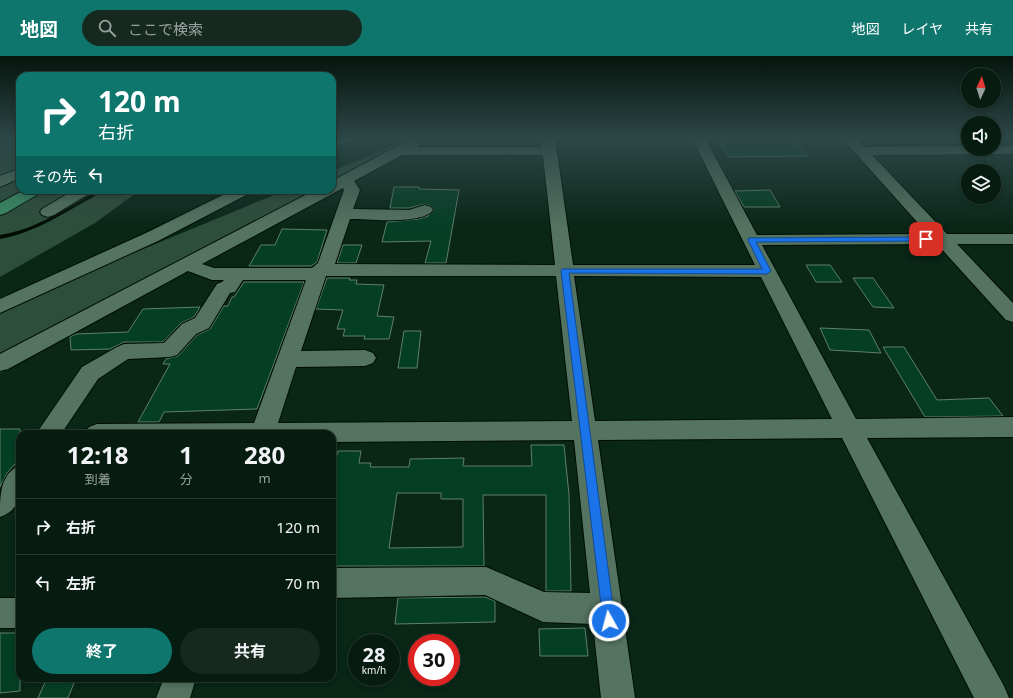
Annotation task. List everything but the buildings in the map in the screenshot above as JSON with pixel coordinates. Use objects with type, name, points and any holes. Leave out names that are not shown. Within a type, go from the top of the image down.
[{"type":"main road","points":[[0,210],[28,194]]},
{"type":"street","points":[[339,184],[368,168]]},
{"type":"street","points":[[552,168],[618,698]]},
{"type":"street","points":[[714,168],[992,698]]},
{"type":"street","points":[[877,168],[1013,316]]},
{"type":"street","points":[[0,182],[16,174]]},
{"type":"street","points":[[263,430],[319,272],[326,265],[352,190],[339,184]]},
{"type":"street","points":[[48,212],[78,194]]},
{"type":"street","points":[[0,307],[152,236],[237,194]]},
{"type":"street","points":[[0,362],[319,194]]},
{"type":"street","points":[[343,214],[410,215],[425,210]]},
{"type":"street","points":[[751,240],[1013,239]]},
{"type":"street","points":[[186,264],[212,274],[319,272],[767,271]]},
{"type":"street","points":[[51,430],[90,373],[124,352],[170,350],[189,329],[202,323],[224,288],[228,288],[237,274]]},
{"type":"street","points":[[288,359],[365,358]]},
{"type":"street","points":[[336,433],[1013,427]]},
{"type":"street","points":[[0,505],[16,482]]},
{"type":"street","points":[[336,583],[486,582],[543,607],[607,609]]},
{"type":"street","points":[[0,613],[16,613]]},
{"type":"street","points":[[173,698],[179,682]]},
{"type":"green space","points":[[0,168],[16,168],[16,194],[135,194],[95,223],[0,277]]},
{"type":"green space","points":[[339,168],[358,168],[336,181],[336,169]]},
{"type":"green space","points":[[276,194],[313,194],[0,373],[0,308]]},
{"type":"waterway","points":[[0,237],[24,231],[66,211],[94,194]]},
{"type":"route","points":[[609,621],[565,271],[767,271],[751,240],[926,239]]}]
